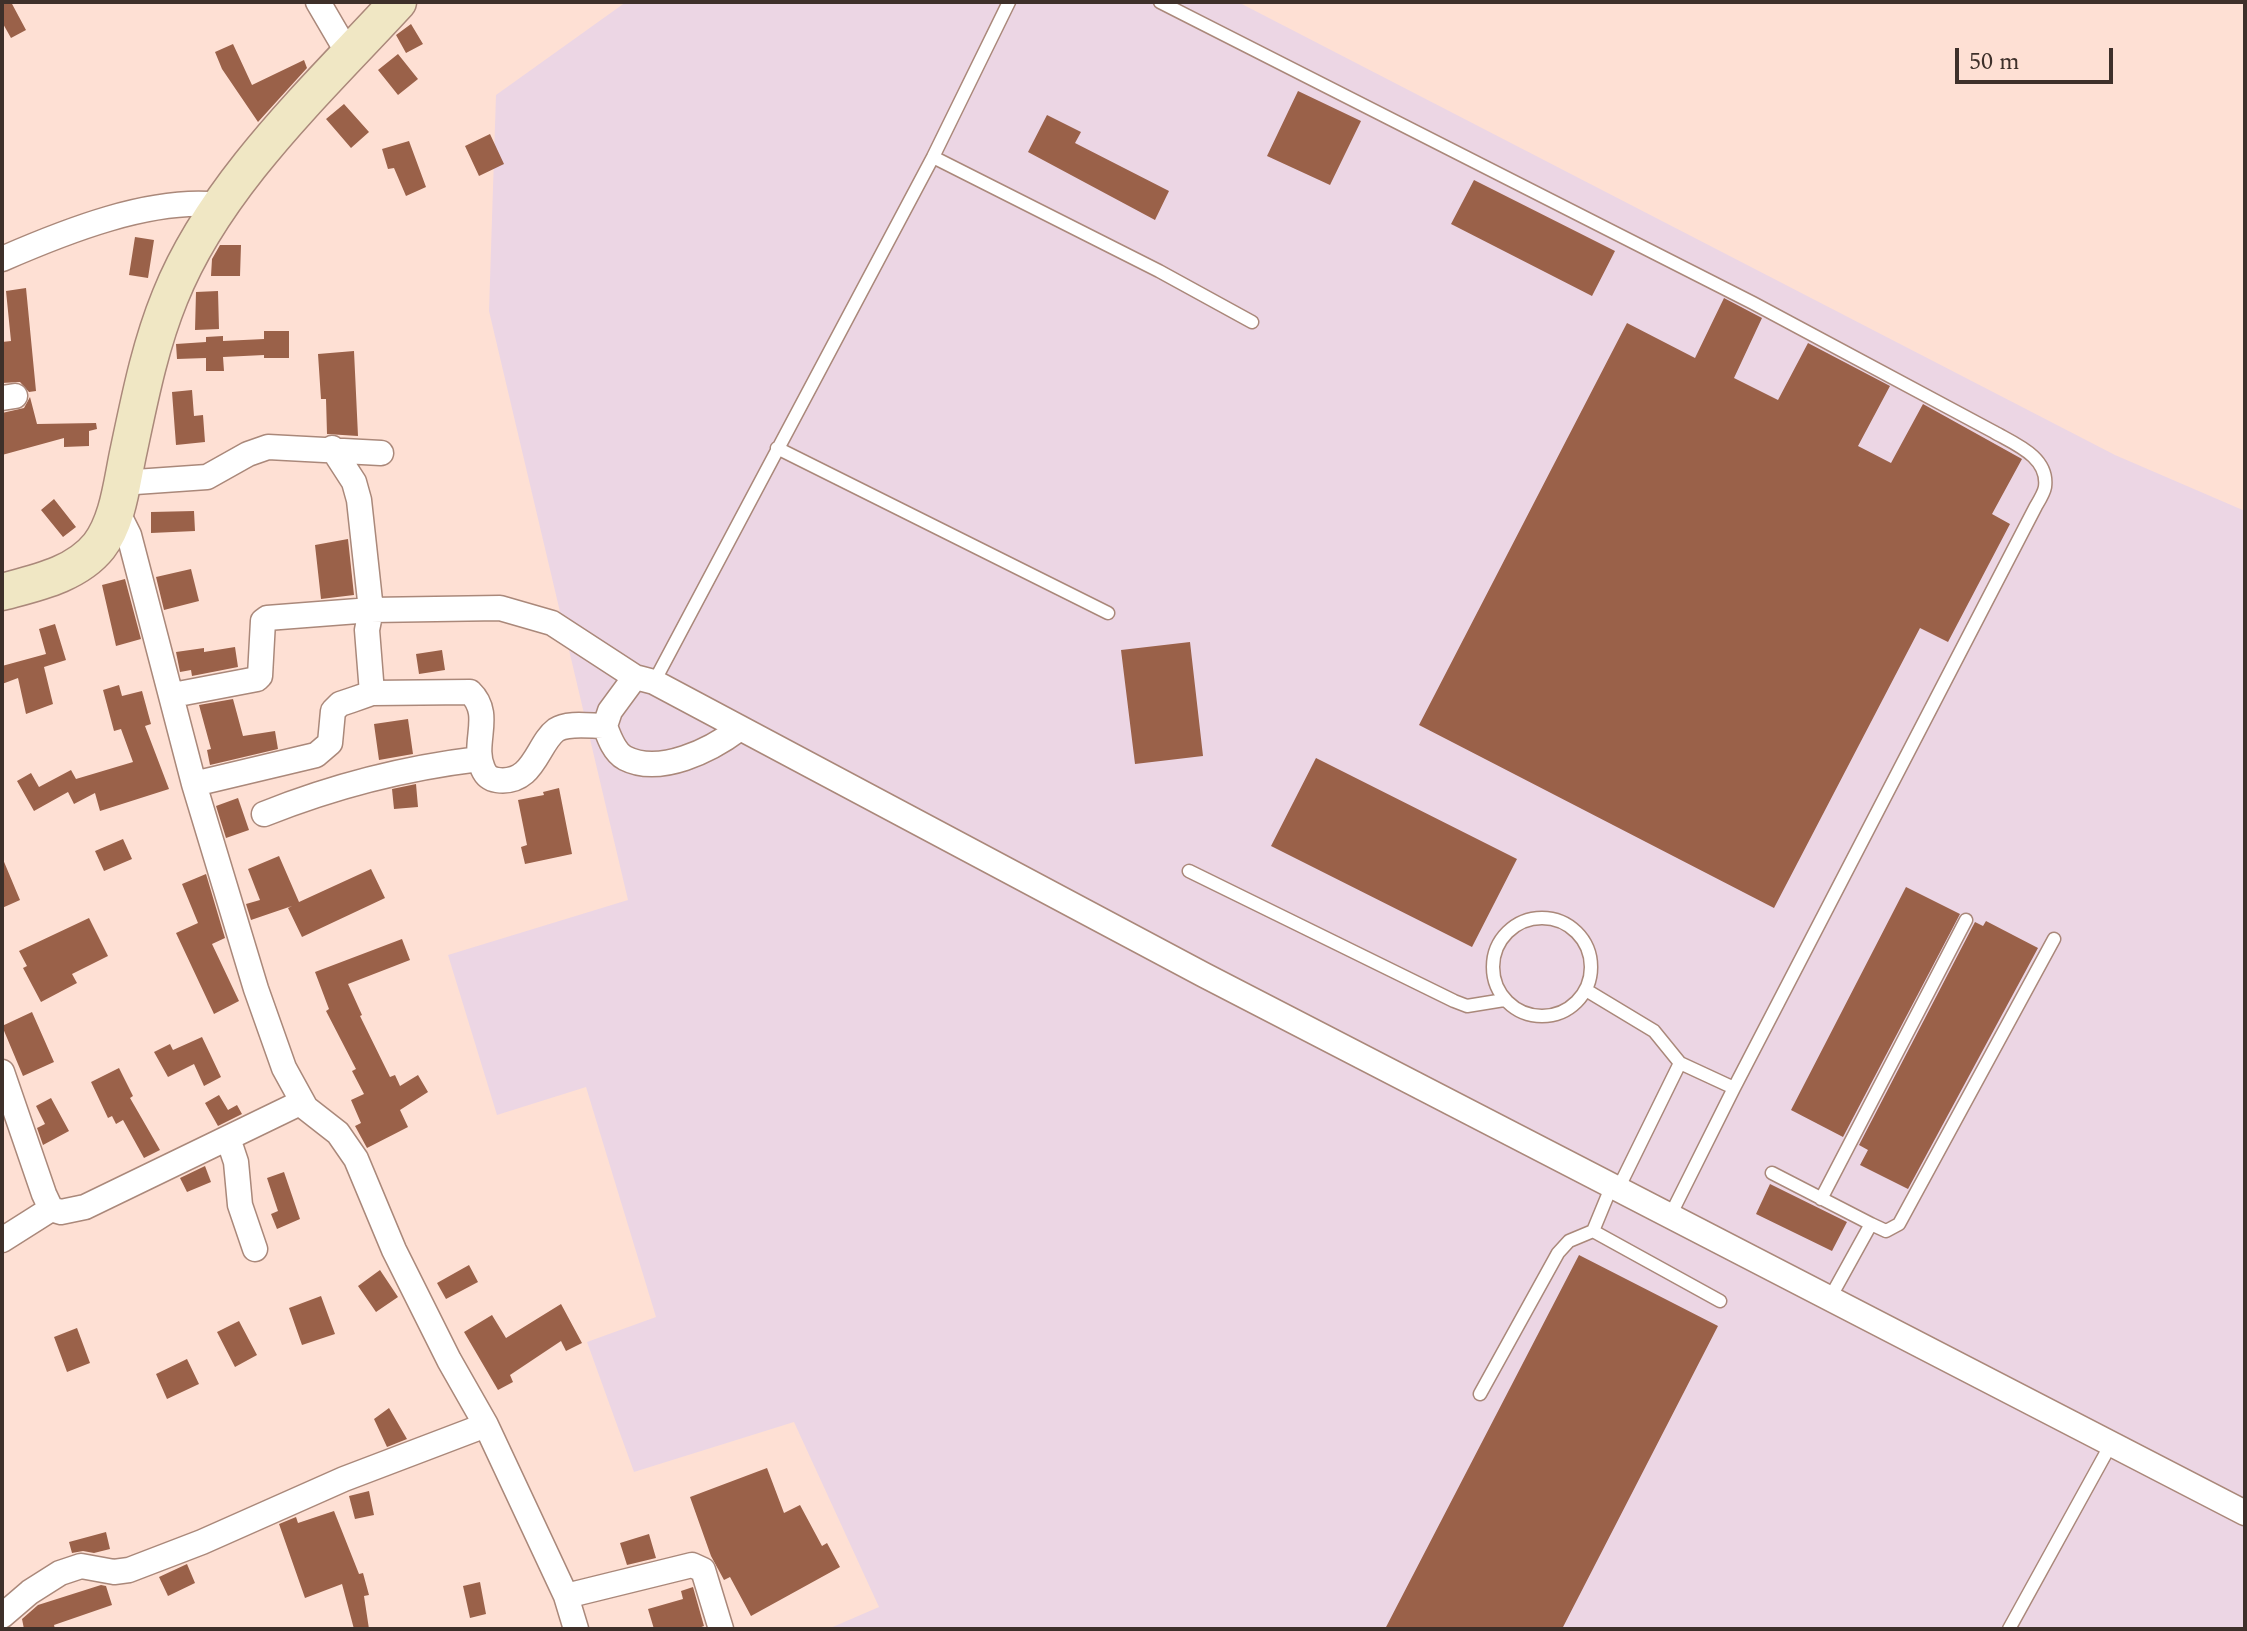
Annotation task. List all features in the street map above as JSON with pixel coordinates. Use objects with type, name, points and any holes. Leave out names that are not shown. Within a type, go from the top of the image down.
[{"type":"street","points":[[318,2],[349,55]]},
{"type":"street","points":[[2,592],[42,581],[74,567],[100,545],[119,496],[153,340],[191,251],[219,205],[266,147],[398,2]]},
{"type":"street","points":[[2,259],[54,237],[119,217],[188,204],[219,205]]},
{"type":"street","points":[[119,496],[207,477],[248,454],[268,447],[381,453]]},
{"type":"street","points":[[332,448],[354,482],[359,500],[371,610],[367,630],[372,693]]},
{"type":"street","points":[[119,496],[194,784],[256,989],[284,1068],[306,1108],[338,1133],[356,1159],[413,1289],[486,1425],[566,1596],[576,1629]]},
{"type":"street","points":[[173,695],[257,679],[260,676],[263,621],[267,618],[371,610],[500,608],[552,623],[644,680],[1204,975],[2245,1513]]},
{"type":"street","points":[[644,680],[610,711],[605,726],[614,747],[624,757],[662,763],[701,753],[739,729]]},
{"type":"street","points":[[194,784],[316,755],[330,743],[333,711],[340,704],[372,693],[470,692],[477,699],[483,718],[479,759],[484,773],[491,779],[504,780],[518,776],[531,765],[547,738],[558,728],[605,726]]},
{"type":"street","points":[[264,814],[315,794],[397,771],[479,759]]},
{"type":"street","points":[[2,1072],[12,1124],[51,1209],[61,1212],[85,1207],[302,1102]]},
{"type":"street","points":[[228,1138],[236,1162],[240,1205],[255,1249]]},
{"type":"street","points":[[2,1240],[51,1209]]},
{"type":"street","points":[[2,1616],[30,1592],[60,1573],[81,1566],[114,1572],[129,1570],[230,1530],[344,1479],[486,1425]]},
{"type":"street","points":[[566,1596],[692,1565],[703,1570],[721,1629]]},
{"type":"lane","points":[[644,680],[777,448],[933,157],[1009,2]]},
{"type":"lane","points":[[1160,2],[1753,303],[2029,451],[2039,463],[2045,487],[2036,506],[1671,1214]]},
{"type":"lane","points":[[933,157],[1178,281],[1252,322]]},
{"type":"lane","points":[[777,448],[1108,613]]},
{"type":"lane","points":[[1189,871],[1454,1001],[1467,1006],[1504,1000]]},
{"type":"lane","points":[[1548,917],[1571,925],[1586,944],[1592,967],[1586,990],[1570,1008],[1548,1017],[1524,1014],[1504,1000],[1493,979],[1493,955],[1504,934],[1524,920],[1548,917]]},
{"type":"lane","points":[[1821,1199],[1966,920]]},
{"type":"lane","points":[[1772,1173],[1886,1231],[1899,1224],[2054,939]]},
{"type":"lane","points":[[1586,990],[1654,1031],[1680,1063],[1734,1088]]},
{"type":"lane","points":[[1480,1394],[1558,1253],[1569,1241],[1593,1231],[1680,1063]]},
{"type":"lane","points":[[1830,1298],[1871,1224]]},
{"type":"lane","points":[[1593,1231],[1720,1301]]},
{"type":"lane","points":[[2009,1629],[2111,1444]]},
{"type":"shaded area","points":[[626,2],[1238,2],[2115,455],[2245,511],[2245,1629],[828,1629],[879,1607],[794,1422],[634,1472],[587,1342],[656,1317],[586,1087],[497,1115],[448,955],[628,900],[489,311],[496,95]]},
{"type":"building","points":[[2,2],[11,2],[26,30],[11,38],[2,22]]},
{"type":"building","points":[[411,24],[423,44],[406,53],[396,35]]},
{"type":"building","points":[[233,44],[252,85],[304,60],[307,68],[258,122],[222,69],[215,52]]},
{"type":"building","points":[[398,54],[418,79],[398,95],[378,70]]},
{"type":"building","points":[[1298,91],[1361,121],[1330,185],[1267,156]]},
{"type":"building","points":[[344,104],[369,132],[351,148],[326,119]]},
{"type":"building","points":[[1047,115],[1081,132],[1075,143],[1169,191],[1155,220],[1028,152]]},
{"type":"building","points":[[490,134],[504,164],[479,176],[465,146]]},
{"type":"building","points":[[409,141],[426,187],[406,196],[394,168],[388,169],[382,149]]},
{"type":"building","points":[[1474,180],[1615,251],[1592,296],[1451,224]]},
{"type":"building","points":[[135,237],[154,240],[148,278],[129,275]]},
{"type":"building","points":[[220,245],[241,245],[240,276],[211,276],[212,259]]},
{"type":"building","points":[[26,288],[36,391],[29,392],[20,382],[2,383],[2,342],[11,341],[6,291]]},
{"type":"building","points":[[218,291],[219,329],[195,330],[196,292]]},
{"type":"building","points":[[1724,298],[1762,318],[1734,378],[1778,400],[1808,343],[1890,386],[1858,446],[1891,463],[1923,404],[2022,459],[1992,514],[2010,524],[1948,642],[1920,628],[1774,908],[1419,725],[1627,323],[1695,358]]},
{"type":"building","points":[[264,331],[289,331],[289,358],[264,358],[264,355],[223,357],[224,371],[206,371],[206,358],[177,359],[176,344],[206,342],[206,337],[223,336],[223,341],[264,339]]},
{"type":"building","points":[[354,351],[358,436],[327,434],[326,399],[321,399],[318,354]]},
{"type":"building","points":[[192,390],[194,416],[203,415],[205,442],[176,445],[172,392]]},
{"type":"building","points":[[30,397],[37,424],[96,423],[97,429],[89,431],[89,446],[64,447],[64,438],[2,455],[2,413],[24,408]]},
{"type":"building","points":[[54,499],[76,527],[63,537],[41,510]]},
{"type":"building","points":[[194,511],[195,531],[151,533],[151,512]]},
{"type":"building","points":[[348,539],[354,595],[321,599],[315,545]]},
{"type":"building","points":[[191,569],[199,601],[164,610],[156,577]]},
{"type":"building","points":[[125,579],[141,639],[116,646],[102,585]]},
{"type":"building","points":[[55,624],[66,660],[44,667],[53,704],[26,714],[18,678],[2,684],[2,666],[46,654],[39,629]]},
{"type":"building","points":[[1190,642],[1203,756],[1135,764],[1121,650]]},
{"type":"building","points":[[235,647],[238,667],[192,676],[191,670],[180,672],[176,652]]},
{"type":"building","points":[[442,650],[445,670],[419,674],[416,654]]},
{"type":"building","points":[[119,685],[122,696],[142,691],[151,724],[145,726],[169,789],[100,811],[95,793],[74,804],[68,792],[34,811],[17,781],[31,773],[39,787],[71,770],[76,779],[133,762],[121,729],[114,731],[103,690]]},
{"type":"building","points":[[233,699],[243,736],[275,731],[278,749],[210,765],[207,750],[211,749],[199,705]]},
{"type":"building","points":[[408,719],[413,754],[379,760],[374,724]]},
{"type":"building","points":[[1316,758],[1517,859],[1472,947],[1271,846]]},
{"type":"building","points":[[416,784],[418,807],[394,809],[392,789]]},
{"type":"building","points":[[559,788],[572,854],[525,864],[521,847],[527,845],[518,800],[544,795],[543,792]]},
{"type":"building","points":[[238,798],[249,830],[226,838],[216,806]]},
{"type":"building","points":[[123,839],[132,859],[104,871],[95,851]]},
{"type":"building","points":[[279,856],[299,902],[371,869],[385,898],[302,937],[288,908],[292,906],[251,920],[246,904],[260,900],[248,869]]},
{"type":"building","points":[[2,857],[20,900],[2,908]]},
{"type":"building","points":[[206,874],[225,938],[212,944],[239,1001],[214,1014],[176,933],[198,923],[182,884]]},
{"type":"building","points":[[1906,887],[1960,914],[1843,1137],[1791,1110]]},
{"type":"building","points":[[89,918],[108,956],[72,974],[77,983],[41,1002],[23,968],[27,966],[19,951]]},
{"type":"building","points":[[1986,921],[2038,948],[1908,1189],[1860,1165],[1868,1150],[1859,1145],[1975,922],[1983,926]]},
{"type":"building","points":[[402,939],[410,960],[348,984],[390,1077],[395,1075],[400,1086],[418,1075],[428,1092],[400,1110],[408,1127],[367,1148],[355,1126],[361,1123],[351,1100],[364,1094],[352,1071],[356,1069],[326,1011],[329,1009],[315,972]]},
{"type":"building","points":[[32,1012],[54,1062],[23,1076],[2,1026]]},
{"type":"building","points":[[202,1037],[221,1077],[204,1086],[194,1064],[168,1077],[154,1052],[170,1044],[173,1050]]},
{"type":"building","points":[[119,1068],[133,1096],[130,1098],[160,1150],[144,1158],[123,1120],[116,1124],[112,1116],[108,1118],[91,1082]]},
{"type":"building","points":[[219,1095],[228,1110],[237,1105],[242,1114],[218,1126],[205,1103]]},
{"type":"building","points":[[51,1098],[69,1131],[43,1145],[37,1128],[45,1124],[36,1106]]},
{"type":"building","points":[[205,1166],[211,1182],[187,1192],[180,1178]]},
{"type":"building","points":[[284,1172],[300,1219],[277,1229],[271,1214],[278,1211],[267,1178]]},
{"type":"building","points":[[1770,1184],[1847,1222],[1832,1251],[1756,1214]]},
{"type":"building","points":[[1579,1255],[1718,1326],[1562,1629],[1385,1629]]},
{"type":"building","points":[[469,1265],[478,1282],[446,1299],[437,1283]]},
{"type":"building","points":[[380,1270],[398,1297],[376,1312],[358,1286]]},
{"type":"building","points":[[321,1296],[335,1334],[302,1345],[289,1308]]},
{"type":"building","points":[[561,1304],[582,1343],[566,1351],[561,1341],[510,1375],[513,1382],[498,1390],[464,1332],[492,1315],[506,1338]]},
{"type":"building","points":[[239,1321],[257,1355],[235,1367],[217,1332]]},
{"type":"building","points":[[77,1328],[90,1363],[67,1372],[54,1337]]},
{"type":"building","points":[[187,1359],[199,1384],[167,1399],[156,1374]]},
{"type":"building","points":[[389,1408],[407,1439],[387,1447],[374,1419]]},
{"type":"building","points":[[767,1468],[784,1513],[800,1505],[822,1546],[827,1543],[840,1567],[751,1616],[730,1577],[724,1580],[711,1556],[690,1497]]},
{"type":"building","points":[[369,1491],[374,1515],[355,1519],[349,1496]]},
{"type":"building","points":[[334,1511],[359,1574],[363,1573],[369,1595],[364,1596],[369,1629],[354,1629],[342,1584],[305,1598],[279,1524],[296,1517],[298,1523]]},
{"type":"building","points":[[106,1532],[110,1549],[72,1553],[69,1542]]},
{"type":"building","points":[[649,1534],[656,1558],[627,1565],[620,1543]]},
{"type":"building","points":[[187,1564],[195,1583],[168,1596],[159,1577]]},
{"type":"building","points":[[480,1582],[486,1614],[470,1618],[463,1586]]},
{"type":"building","points":[[106,1586],[112,1605],[54,1625],[55,1629],[24,1629],[22,1619],[38,1605]]},
{"type":"building","points":[[693,1587],[704,1626],[696,1629],[654,1629],[648,1609],[683,1599],[681,1591]]}]
